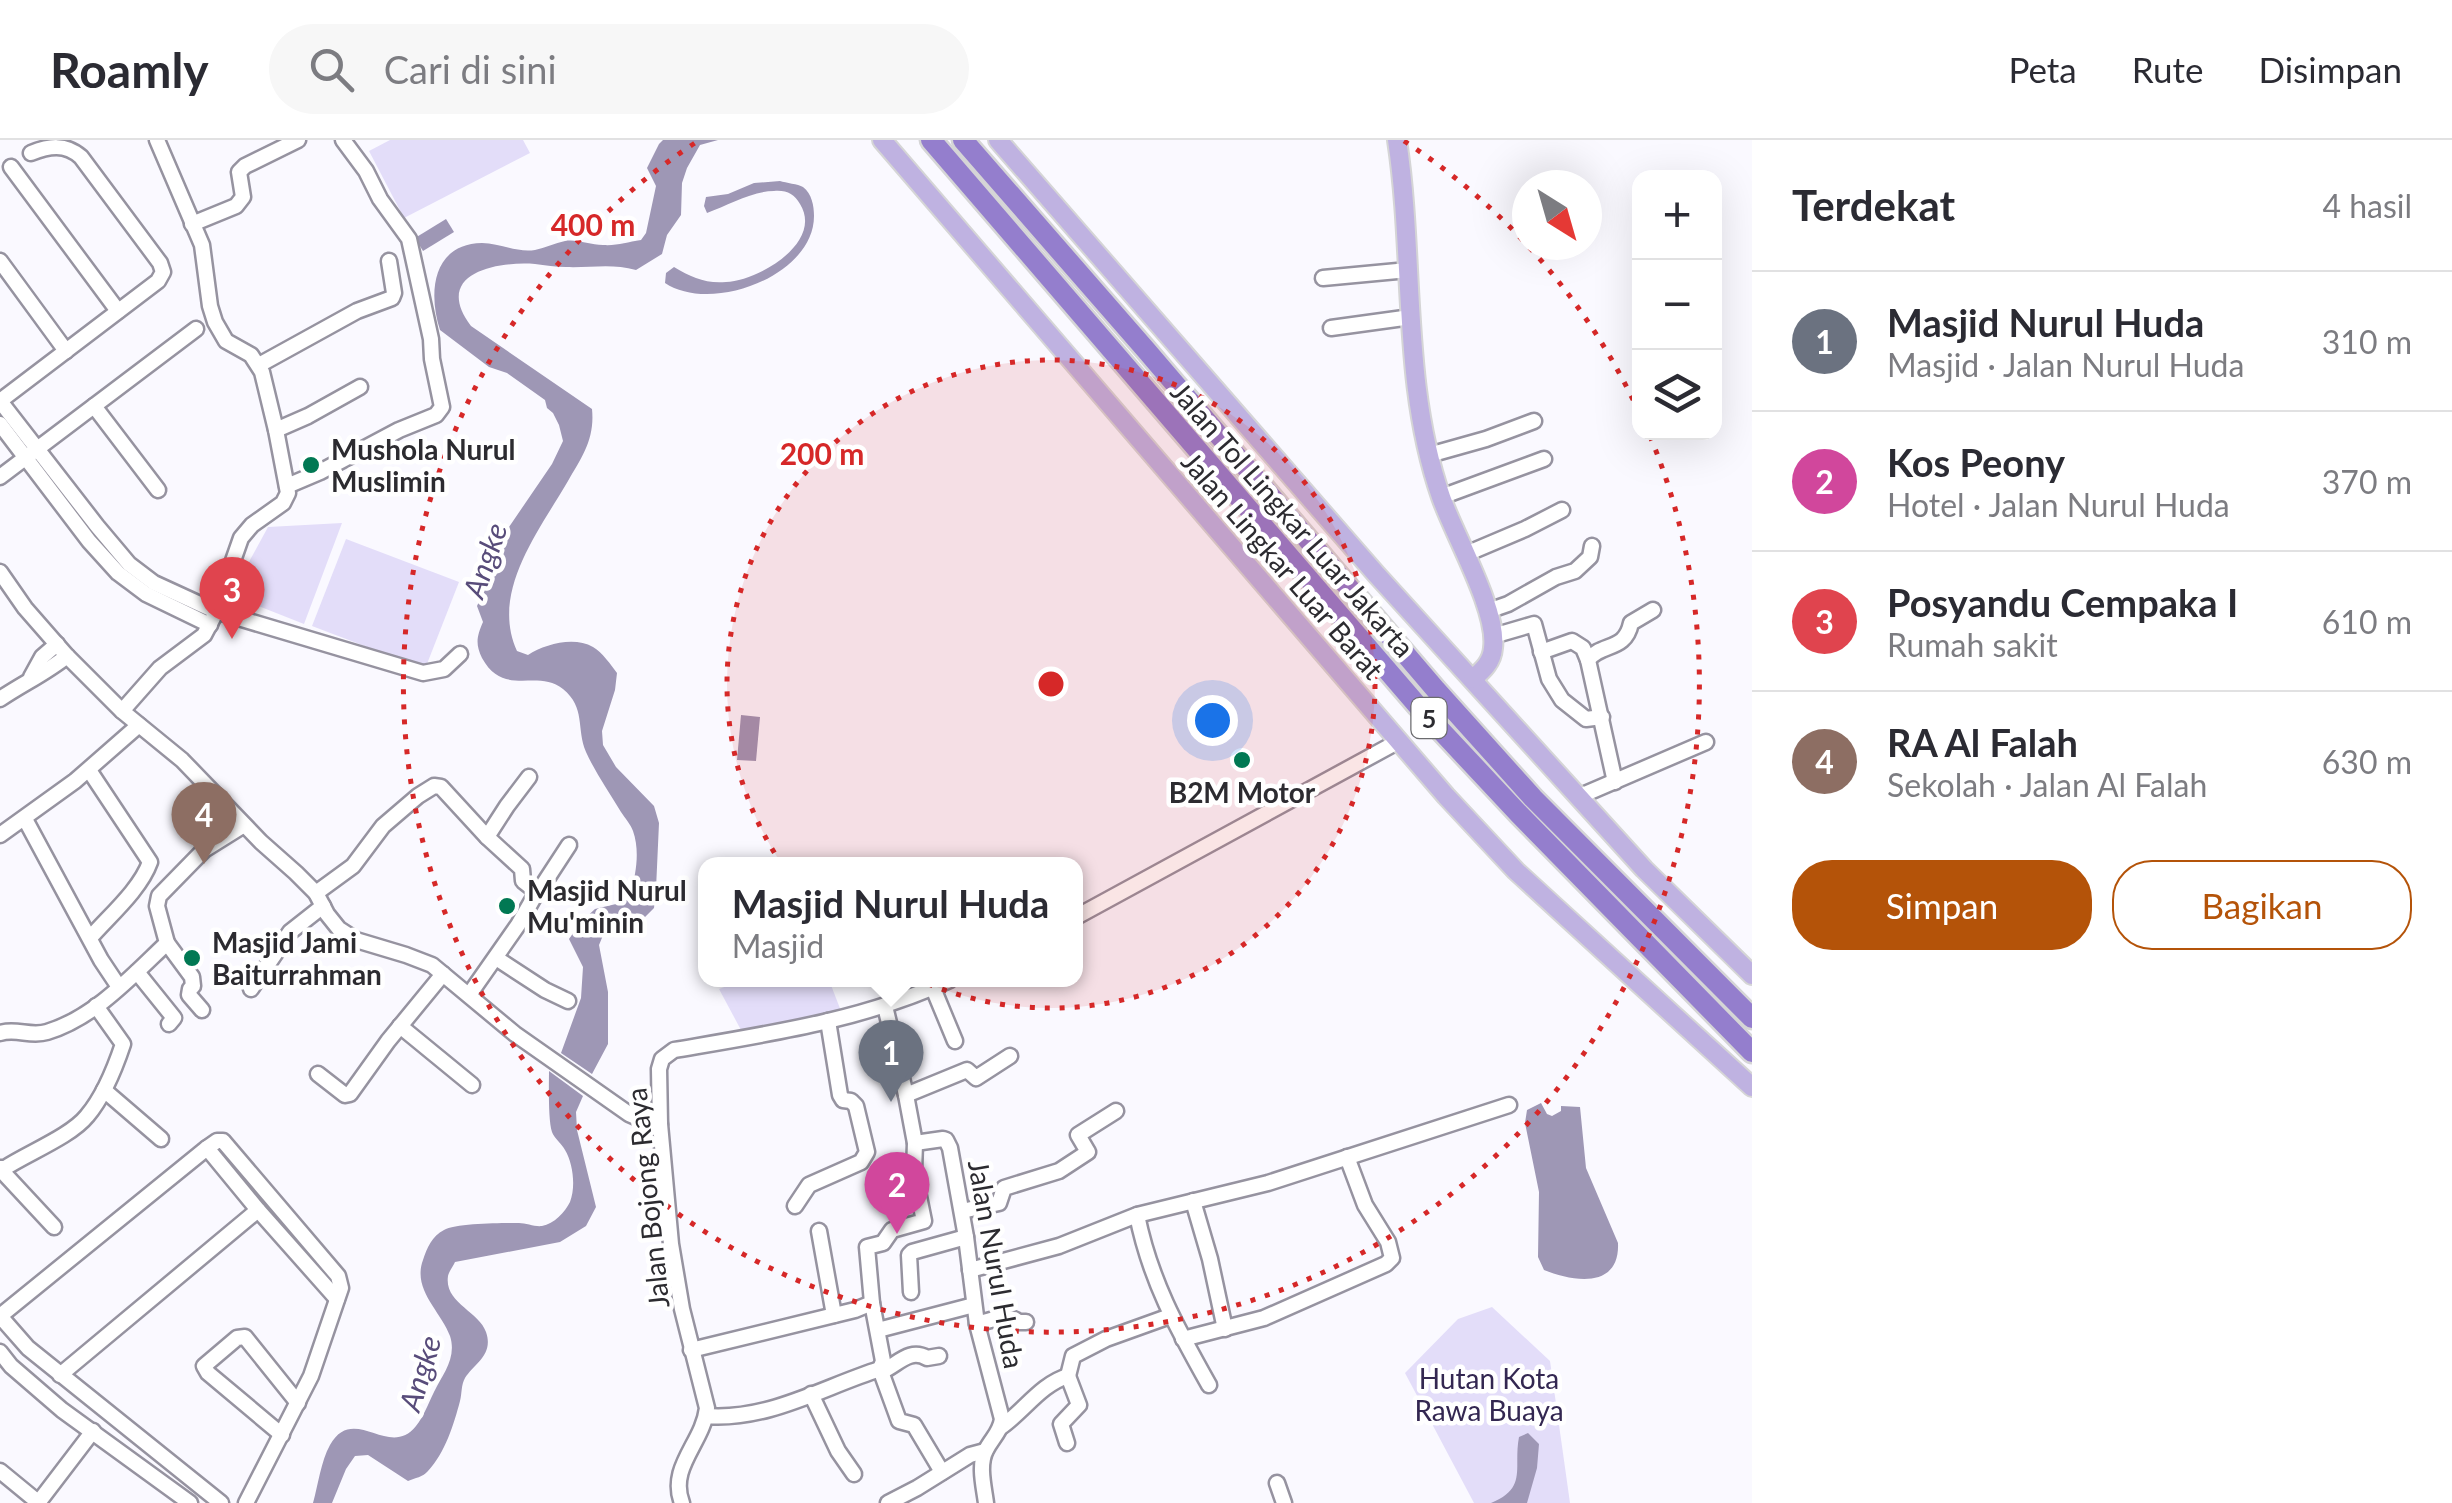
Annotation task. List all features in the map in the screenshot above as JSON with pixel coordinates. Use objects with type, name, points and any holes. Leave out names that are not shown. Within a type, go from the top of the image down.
[{"type":"highway","name":"Jalan Tol Lingkar Luar Jakarta","points":[[931,140],[1418,706],[1518,814],[1752,1052]]},
{"type":"highway","name":"Jalan Tol Lingkar Luar Jakarta","points":[[963,140],[1533,798],[1752,1018]]},
{"type":"main road","name":"Jalan Lingkar Luar Barat","points":[[882,140],[1399,742],[1516,871],[1752,1087]]},
{"type":"main road","points":[[998,140],[1376,574],[1578,798],[1752,975]]},
{"type":"main road","points":[[1397,140],[1405,200],[1411,317],[1429,455],[1441,498],[1488,612],[1493,636],[1489,662],[1473,679]]},
{"type":"street","points":[[48,140],[6,172],[118,311]]},
{"type":"street","points":[[122,711],[160,668],[199,640],[213,618],[241,538],[283,502],[287,489],[259,365],[252,356],[232,346],[215,322],[204,253],[157,140]]},
{"type":"street","points":[[192,224],[236,206],[242,197],[239,172],[271,147],[298,140]]},
{"type":"street","points":[[287,489],[399,430],[436,415],[442,407],[408,238],[342,140]]},
{"type":"street","points":[[31,152],[59,146],[80,157],[163,272],[158,281],[0,401],[90,541],[124,568],[213,618],[422,673],[444,669],[460,654]]},
{"type":"street","points":[[0,261],[66,350]]},
{"type":"street","points":[[259,365],[356,311],[393,296],[389,261]]},
{"type":"street","points":[[1323,278],[1408,270]]},
{"type":"street","points":[[1332,328],[1411,317]]},
{"type":"street","points":[[0,477],[196,329]]},
{"type":"street","points":[[276,430],[360,387]]},
{"type":"street","points":[[94,406],[158,490]]},
{"type":"street","points":[[1429,455],[1534,421]]},
{"type":"street","points":[[0,424],[31,454]]},
{"type":"street","points":[[1441,498],[1544,459]]},
{"type":"street","points":[[1466,554],[1562,510]]},
{"type":"street","points":[[1488,612],[1575,571],[1590,557],[1592,546]]},
{"type":"street","points":[[0,572],[62,650],[122,711],[182,760],[319,899],[334,924],[356,940],[419,960],[444,974],[515,1034],[638,1118],[660,1124]]},
{"type":"street","points":[[1588,660],[1592,654],[1619,644],[1628,635],[1631,623],[1653,610]]},
{"type":"street","points":[[1493,636],[1534,624],[1549,680],[1562,700],[1586,718],[1602,717]]},
{"type":"street","points":[[1541,652],[1572,641],[1582,648],[1616,782]]},
{"type":"street","points":[[0,699],[51,668],[62,650]]},
{"type":"street","points":[[0,834],[89,770],[139,726]]},
{"type":"street","points":[[1083,913],[1399,742]]},
{"type":"street","points":[[1578,798],[1706,742]]},
{"type":"street","points":[[89,770],[150,862],[133,889],[90,938]]},
{"type":"street","points":[[488,838],[528,777]]},
{"type":"street","points":[[251,989],[290,932],[353,866],[384,826],[434,786],[449,793],[488,838],[522,869],[523,881],[535,888],[537,894]]},
{"type":"street","points":[[24,819],[119,987]]},
{"type":"street","points":[[202,1010],[189,995],[192,977],[167,942],[156,906],[159,896],[204,850],[244,825]]},
{"type":"street","points":[[469,994],[569,845]]},
{"type":"street","points":[[0,1033],[13,1030],[40,1034],[57,1029],[96,1006],[167,942]]},
{"type":"street","points":[[496,958],[568,1001]]},
{"type":"street","points":[[138,972],[174,1018],[169,1024]]},
{"type":"street","points":[[318,1074],[348,1095],[444,974]]},
{"type":"street","points":[[933,988],[954,1041]]},
{"type":"street","name":"Jalan Bojong Raya","points":[[706,1416],[671,1244],[660,1124],[660,1068],[667,1054],[828,1021],[933,988]]},
{"type":"street","points":[[54,1226],[1,1169],[74,1127],[86,1117],[104,1090],[123,1044],[96,1006]]},
{"type":"street","points":[[884,1006],[915,1143],[914,1172],[924,1220],[892,1230],[883,1243],[867,1248],[872,1303],[882,1370],[899,1421],[914,1425],[942,1472]]},
{"type":"street","points":[[795,1206],[809,1185],[861,1162],[866,1152],[856,1106],[840,1096],[828,1021]]},
{"type":"street","points":[[400,1026],[472,1085]]},
{"type":"street","points":[[906,1095],[967,1070],[976,1078],[1010,1056]]},
{"type":"street","points":[[104,1090],[161,1139]]},
{"type":"street","points":[[970,1270],[1059,1246],[1137,1215],[1268,1184],[1510,1105]]},
{"type":"street","points":[[962,1211],[999,1203],[1004,1188],[1058,1171],[1073,1162],[1088,1152],[1078,1135],[1116,1110]]},
{"type":"street","name":"Jalan Nurul Huda","points":[[915,1143],[943,1139],[948,1143],[962,1211],[977,1324],[1001,1412],[1001,1427]]},
{"type":"street","points":[[221,1503],[28,1348],[0,1316],[217,1141],[223,1141],[338,1276],[341,1288],[311,1376],[246,1503]]},
{"type":"street","points":[[207,1148],[337,1299]]},
{"type":"street","points":[[1183,1339],[1264,1318],[1392,1258],[1388,1242],[1365,1205],[1347,1157]]},
{"type":"street","points":[[1193,1201],[1225,1329]]},
{"type":"street","points":[[60,1375],[258,1210]]},
{"type":"street","points":[[1137,1215],[1144,1251],[1158,1289],[1209,1385]]},
{"type":"street","points":[[818,1232],[834,1315]]},
{"type":"street","points":[[911,1292],[908,1263],[912,1252],[966,1237]]},
{"type":"street","points":[[691,1350],[872,1303]]},
{"type":"street","points":[[878,1330],[974,1305]]},
{"type":"street","points":[[1067,1443],[1062,1424],[1079,1405],[1068,1376],[1073,1356],[1106,1339],[1170,1316]]},
{"type":"street","points":[[977,1324],[998,1318],[1026,1322]]},
{"type":"street","points":[[282,1434],[204,1366],[236,1338],[244,1337],[298,1403]]},
{"type":"street","points":[[0,1352],[62,1410],[190,1503]]},
{"type":"street","points":[[682,1503],[676,1483],[706,1416],[748,1416],[882,1370],[910,1354],[938,1356]]},
{"type":"street","points":[[986,1503],[982,1468],[987,1448],[1001,1427],[1048,1385],[1068,1376]]},
{"type":"street","points":[[811,1394],[838,1451],[854,1474]]},
{"type":"street","points":[[0,1471],[38,1503],[93,1431]]},
{"type":"street","points":[[888,1503],[987,1448]]},
{"type":"street","points":[[1277,1483],[1284,1503]]},
{"type":"green space","points":[[390,140],[523,140],[530,153],[404,218],[369,151]]},
{"type":"green space","points":[[342,523],[304,624],[231,595],[268,527]]},
{"type":"green space","points":[[346,539],[459,582],[425,669],[312,626]]},
{"type":"green space","points":[[832,987],[841,1011],[741,1030],[719,989]]},
{"type":"green space","name":"Hutan Kota Rawa Buaya","points":[[1492,1307],[1550,1361],[1570,1503],[1474,1503],[1405,1373],[1458,1319]]},
{"type":"shaded area","points":[[663,140],[718,140],[700,145],[687,168],[682,183],[681,215],[667,235],[662,254],[636,270],[610,266],[503,265],[473,274],[459,294],[461,308],[471,326],[592,409],[586,447],[532,541],[514,584],[510,629],[517,651],[528,655],[560,643],[577,642],[600,652],[617,673],[602,731],[603,745],[616,767],[654,806],[659,823],[654,908],[640,922],[617,925],[604,933],[599,945],[608,992],[608,1044],[592,1074],[561,1053],[581,998],[583,967],[569,939],[595,909],[616,904],[631,892],[635,839],[586,752],[578,711],[570,696],[553,683],[500,677],[482,658],[478,644],[483,622],[477,606],[509,527],[563,441],[545,400],[507,373],[489,367],[440,330],[435,286],[444,261],[465,246],[488,243],[528,251],[565,241],[608,245],[641,240],[656,186],[647,168]]},
{"type":"shaded area","points":[[780,181],[803,187],[809,193],[814,216],[809,237],[797,256],[779,272],[757,284],[708,294],[665,283],[666,273],[674,267],[699,279],[726,282],[754,275],[784,257],[803,232],[805,219],[793,195],[779,191],[758,193],[707,213],[704,206],[706,197],[728,194],[754,183]]},
{"type":"shaded area","points":[[446,219],[454,232],[423,251],[415,238]]},
{"type":"shaded area","points":[[741,715],[760,717],[756,761],[737,760]]},
{"type":"shaded area","points":[[549,1071],[583,1096],[576,1112],[577,1130],[596,1207],[586,1226],[560,1242],[455,1262],[449,1274],[451,1293],[477,1318],[488,1340],[482,1358],[464,1381],[455,1419],[439,1456],[426,1473],[408,1481],[368,1455],[355,1456],[332,1503],[313,1503],[327,1451],[339,1434],[361,1429],[383,1436],[406,1435],[421,1418],[448,1366],[452,1352],[450,1336],[421,1281],[423,1260],[433,1239],[458,1226],[546,1225],[559,1217],[570,1202],[570,1162],[551,1126]]},
{"type":"shaded area","points":[[1541,1103],[1552,1116],[1561,1111],[1561,1106],[1580,1107],[1586,1168],[1618,1243],[1617,1258],[1603,1275],[1581,1279],[1556,1274],[1544,1270],[1538,1257],[1539,1192],[1525,1123],[1527,1110]]},
{"type":"shaded area","points":[[1528,1433],[1539,1444],[1527,1503],[1491,1503],[1515,1484],[1519,1437]]},
{"type":"place","name":"Mushola Nurul Muslimin","points":[[311,465]]},
{"type":"place","name":"Posyandu Cempaka I","points":[[232,639]]},
{"type":"place","name":"B2M Motor","points":[[1242,760]]},
{"type":"place","name":"RA Al Falah","points":[[204,864]]},
{"type":"place","name":"Masjid Nurul Mu'minin","points":[[507,906]]},
{"type":"place","name":"Masjid Jami Baiturrahman","points":[[192,958]]},
{"type":"place","name":"Masjid Nurul Huda","points":[[891,1102]]},
{"type":"place","name":"Kos Peony","points":[[897,1234]]},
{"type":"water label","name":"Angke","points":[[484,560]]},
{"type":"water label","name":"Angke","points":[[419,1373]]}]
